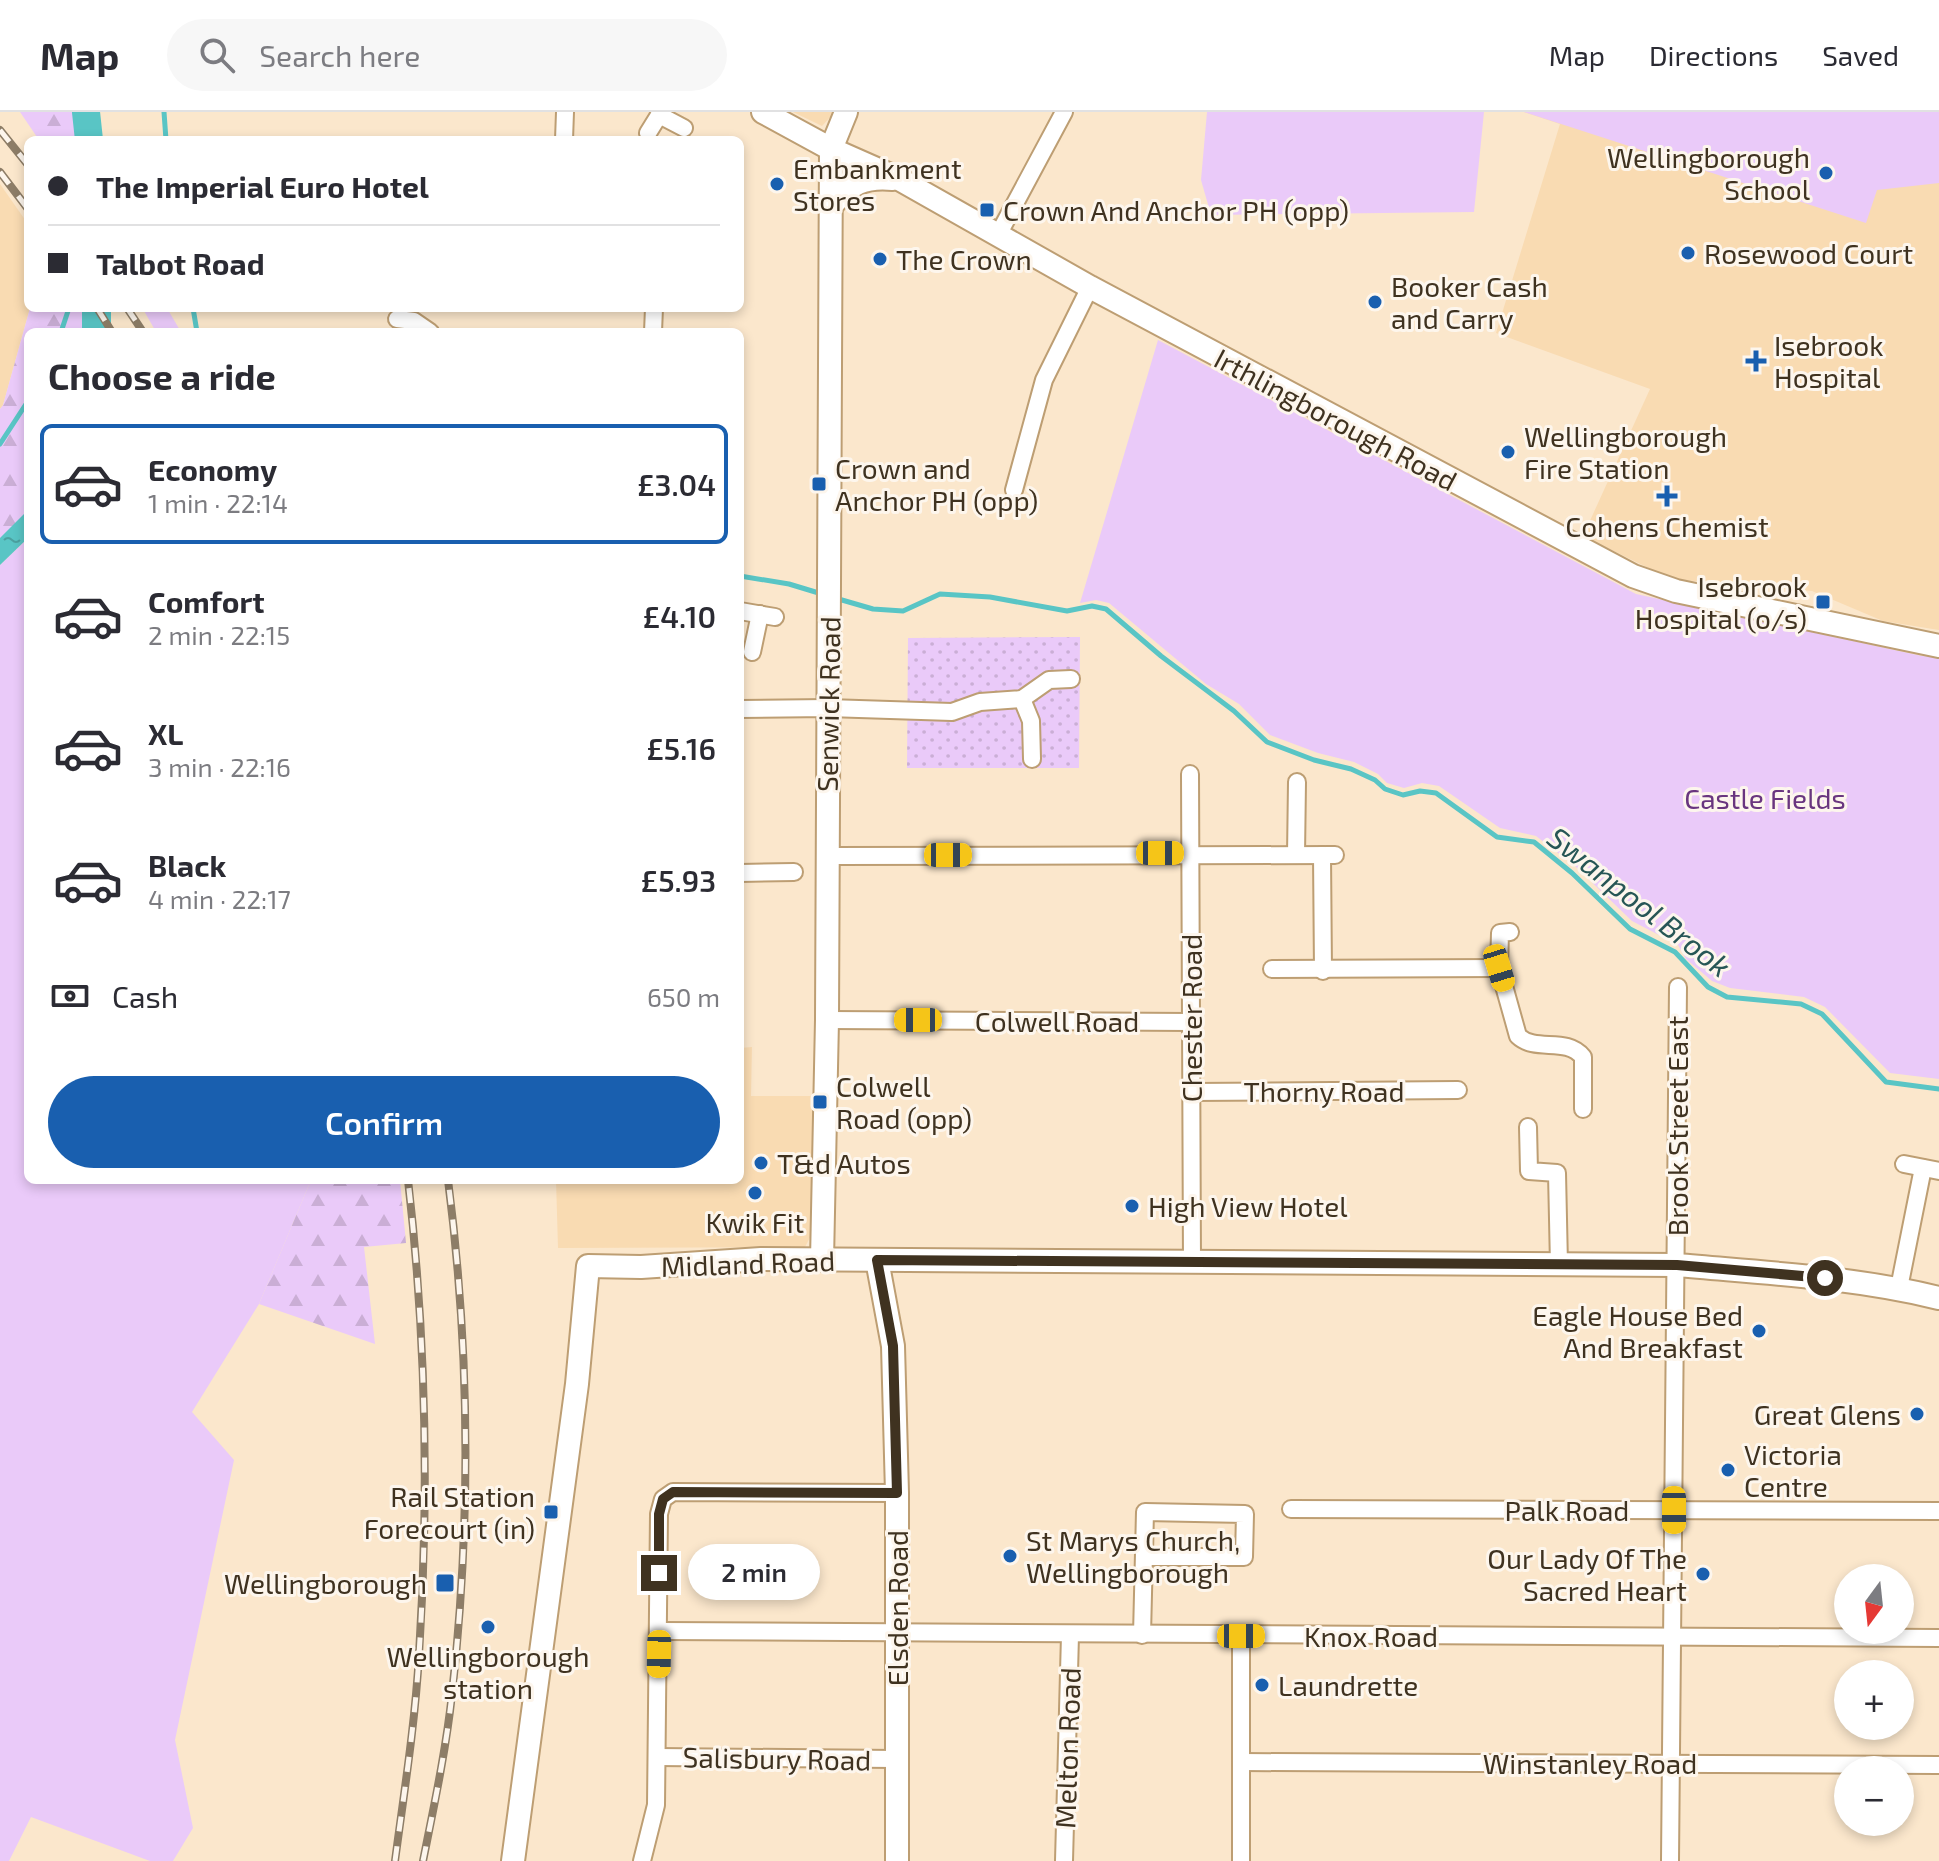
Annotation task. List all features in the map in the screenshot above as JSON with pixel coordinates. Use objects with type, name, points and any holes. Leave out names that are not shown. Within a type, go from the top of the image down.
[{"type":"main road","name":"Irthlingborough Road","points":[[763,112],[831,149],[899,179],[997,237],[1633,576],[1676,591],[1939,646]]},
{"type":"main road","points":[[831,149],[846,112]]},
{"type":"main road","name":"Senwick Road","points":[[822,1260],[827,1020],[831,149]]},
{"type":"main road","points":[[831,206],[844,191],[874,177],[899,179]]},
{"type":"main road","name":"Midland Road","points":[[513,1861],[577,1384],[588,1266],[641,1267],[761,1259],[1677,1265],[1825,1278],[1899,1288],[1939,1298]]},
{"type":"main road","name":"Elsden Road","points":[[877,1260],[893,1346],[897,1493],[897,1861]]},
{"type":"street","points":[[564,136],[565,112]]},
{"type":"street","points":[[997,237],[1064,112]]},
{"type":"street","points":[[648,133],[660,114],[684,128]]},
{"type":"street","points":[[1014,490],[1044,380],[1090,287]]},
{"type":"street","points":[[397,319],[414,321],[424,328]]},
{"type":"street","points":[[744,612],[768,616],[752,652]]},
{"type":"street","points":[[744,709],[952,712],[980,702],[1022,699],[1049,680],[1071,679]]},
{"type":"street","points":[[1022,699],[1031,721],[1032,759]]},
{"type":"street","name":"Chester Road","points":[[1190,774],[1192,1262]]},
{"type":"street","points":[[1296,855],[1297,782]]},
{"type":"street","points":[[828,856],[1328,855],[1323,971]]},
{"type":"street","points":[[744,873],[794,872]]},
{"type":"street","points":[[1510,932],[1500,933],[1499,968],[1521,1039],[1532,1043],[1566,1045],[1580,1052],[1583,1057],[1583,1109]]},
{"type":"street","points":[[1272,969],[1499,968]]},
{"type":"street","name":"Brook Street East","points":[[1670,1861],[1678,987]]},
{"type":"street","name":"Colwell Road","points":[[827,1020],[1191,1022]]},
{"type":"street","name":"Thorny Road","points":[[1191,1092],[1458,1090]]},
{"type":"street","points":[[1528,1127],[1529,1171],[1557,1173],[1559,1265]]},
{"type":"street","points":[[1899,1288],[1931,1170],[1904,1164]]},
{"type":"street","points":[[642,1861],[654,1822],[660,1631],[659,1514],[663,1499],[673,1492],[897,1493]]},
{"type":"street","name":"Palk Road","points":[[1291,1509],[1939,1511]]},
{"type":"street","points":[[1142,1635],[1145,1512],[1245,1514],[1244,1557],[1144,1557]]},
{"type":"street","name":"Knox Road","points":[[660,1631],[1939,1638]]},
{"type":"street","name":"Melton Road","points":[[1064,1861],[1070,1635]]},
{"type":"street","points":[[1241,1636],[1241,1861]]},
{"type":"street","name":"Salisbury Road","points":[[657,1757],[897,1759]]},
{"type":"street","name":"Winstanley Road","points":[[1241,1762],[1939,1765]]},
{"type":"shaded area","points":[[793,112],[835,112],[822,126]]},
{"type":"shaded area","name":"Isebrook Hospital","points":[[1524,112],[1939,112],[1939,630],[1883,621],[1812,591],[1671,579],[1583,536],[1650,389],[1496,333],[1560,124]]},
{"type":"shaded area","points":[[0,184],[24,218],[24,312],[29,312],[0,409]]},
{"type":"shaded area","points":[[752,1047],[751,1096],[813,1096],[814,1230],[805,1247],[558,1248],[556,1184],[744,1184],[744,1048]]},
{"type":"green space","points":[[20,112],[97,112],[99,136],[36,136]]},
{"type":"green space","points":[[1207,112],[1484,112],[1474,212],[1211,215],[1201,180]]},
{"type":"green space","name":"Wellingborough School","points":[[1524,112],[1939,112],[1939,183],[1877,190],[1866,223]]},
{"type":"green space","points":[[29,312],[88,312],[94,328],[24,328]]},
{"type":"green space","points":[[145,312],[169,312],[179,328],[154,328]]},
{"type":"green space","points":[[24,330],[24,526],[0,550],[0,409]]},
{"type":"green space","name":"Castle Fields","points":[[1158,340],[1636,594],[1922,656],[1939,657],[1939,1079],[1890,1073],[1825,1007],[1804,997],[1730,988],[1712,981],[1686,959],[1678,945],[1632,921],[1575,866],[1536,836],[1500,828],[1439,786],[1422,783],[1404,788],[1387,783],[1378,774],[1354,762],[1318,753],[1270,735],[1239,704],[1206,684],[1109,603],[1096,600],[1080,603]]},
{"type":"green space","points":[[24,542],[24,1184],[309,1184],[259,1304],[192,1412],[234,1460],[175,1740],[193,1828],[173,1861],[150,1861],[31,1817],[9,1861],[0,1861],[0,565]]},
{"type":"green space","points":[[1080,637],[1079,768],[907,768],[908,638]]},
{"type":"green space","points":[[309,1184],[400,1184],[406,1243],[364,1247],[375,1344],[259,1304]]},
{"type":"water","points":[[82,312],[91,312],[101,328],[82,328]]},
{"type":"water","points":[[24,514],[24,542],[0,565],[0,538]]},
{"type":"waterway","points":[[86,112],[89,136]]},
{"type":"waterway","name":"Swanpool Brook","points":[[164,112],[166,136]]},
{"type":"waterway","points":[[62,328],[68,312]]},
{"type":"waterway","points":[[97,312],[97,328]]},
{"type":"waterway","name":"Swanpool Brook","points":[[194,312],[196,328]]},
{"type":"waterway","points":[[0,444],[24,407]]},
{"type":"waterway","name":"Swanpool Brook","points":[[744,577],[789,584],[822,594]]},
{"type":"waterway","name":"Swanpool Brook","points":[[835,598],[873,609],[903,611],[940,594],[990,597],[1067,611],[1092,606],[1106,609],[1161,656],[1234,711],[1267,742],[1314,760],[1351,769],[1375,780],[1385,789],[1403,795],[1420,791],[1436,793],[1497,837],[1534,842],[1572,873],[1630,929],[1675,952],[1708,987],[1727,997],[1801,1004],[1822,1014],[1886,1082],[1939,1089]]},
{"type":"railway","points":[[0,130],[24,160]]},
{"type":"railway","points":[[0,172],[24,204]]},
{"type":"railway","points":[[100,312],[110,328]]},
{"type":"railway","points":[[130,312],[140,328]]},
{"type":"railway","points":[[395,1861],[417,1681],[424,1536],[422,1357],[408,1184]]},
{"type":"railway","points":[[423,1861],[452,1694],[465,1501],[461,1308],[448,1184]]},
{"type":"place","name":"Wellingborough School","points":[[1826,173]]},
{"type":"place","name":"Embankment Stores","points":[[777,184]]},
{"type":"place","name":"Crown And Anchor PH (opp)","points":[[987,210]]},
{"type":"place","name":"Rosewood Court","points":[[1688,253]]},
{"type":"place","name":"The Crown","points":[[880,259]]},
{"type":"place","name":"Booker Cash and Carry","points":[[1375,302]]},
{"type":"place","name":"Isebrook Hospital","points":[[1756,361]]},
{"type":"place","name":"Wellingborough Fire Station","points":[[1508,452]]},
{"type":"place","name":"Crown and Anchor PH (opp)","points":[[819,484]]},
{"type":"place","name":"Cohens Chemist","points":[[1667,496]]},
{"type":"place","name":"Isebrook Hospital (o/s)","points":[[1823,602]]},
{"type":"place","name":"Colwell Road (opp)","points":[[820,1102]]},
{"type":"place","name":"T&d Autos","points":[[761,1163]]},
{"type":"place","name":"Kwik Fit","points":[[755,1193]]},
{"type":"place","name":"High View Hotel","points":[[1132,1206]]},
{"type":"place","name":"Eagle House Bed And Breakfast","points":[[1759,1331]]},
{"type":"place","name":"Great Glens","points":[[1917,1414]]},
{"type":"place","name":"Victoria Centre","points":[[1728,1470]]},
{"type":"place","name":"Rail Station Forecourt (in)","points":[[551,1512]]},
{"type":"place","name":"St Marys Church, Wellingborough","points":[[1010,1556]]},
{"type":"place","name":"Our Lady Of The Sacred Heart","points":[[1703,1574]]},
{"type":"place","name":"Wellingborough","points":[[445,1583]]},
{"type":"place","name":"Wellingborough station","points":[[488,1627]]},
{"type":"place","name":"Laundrette","points":[[1262,1685]]},
{"type":"route","points":[[659,1573],[659,1514],[663,1499],[673,1492],[897,1493],[893,1346],[877,1260],[1677,1265],[1825,1278]]}]
